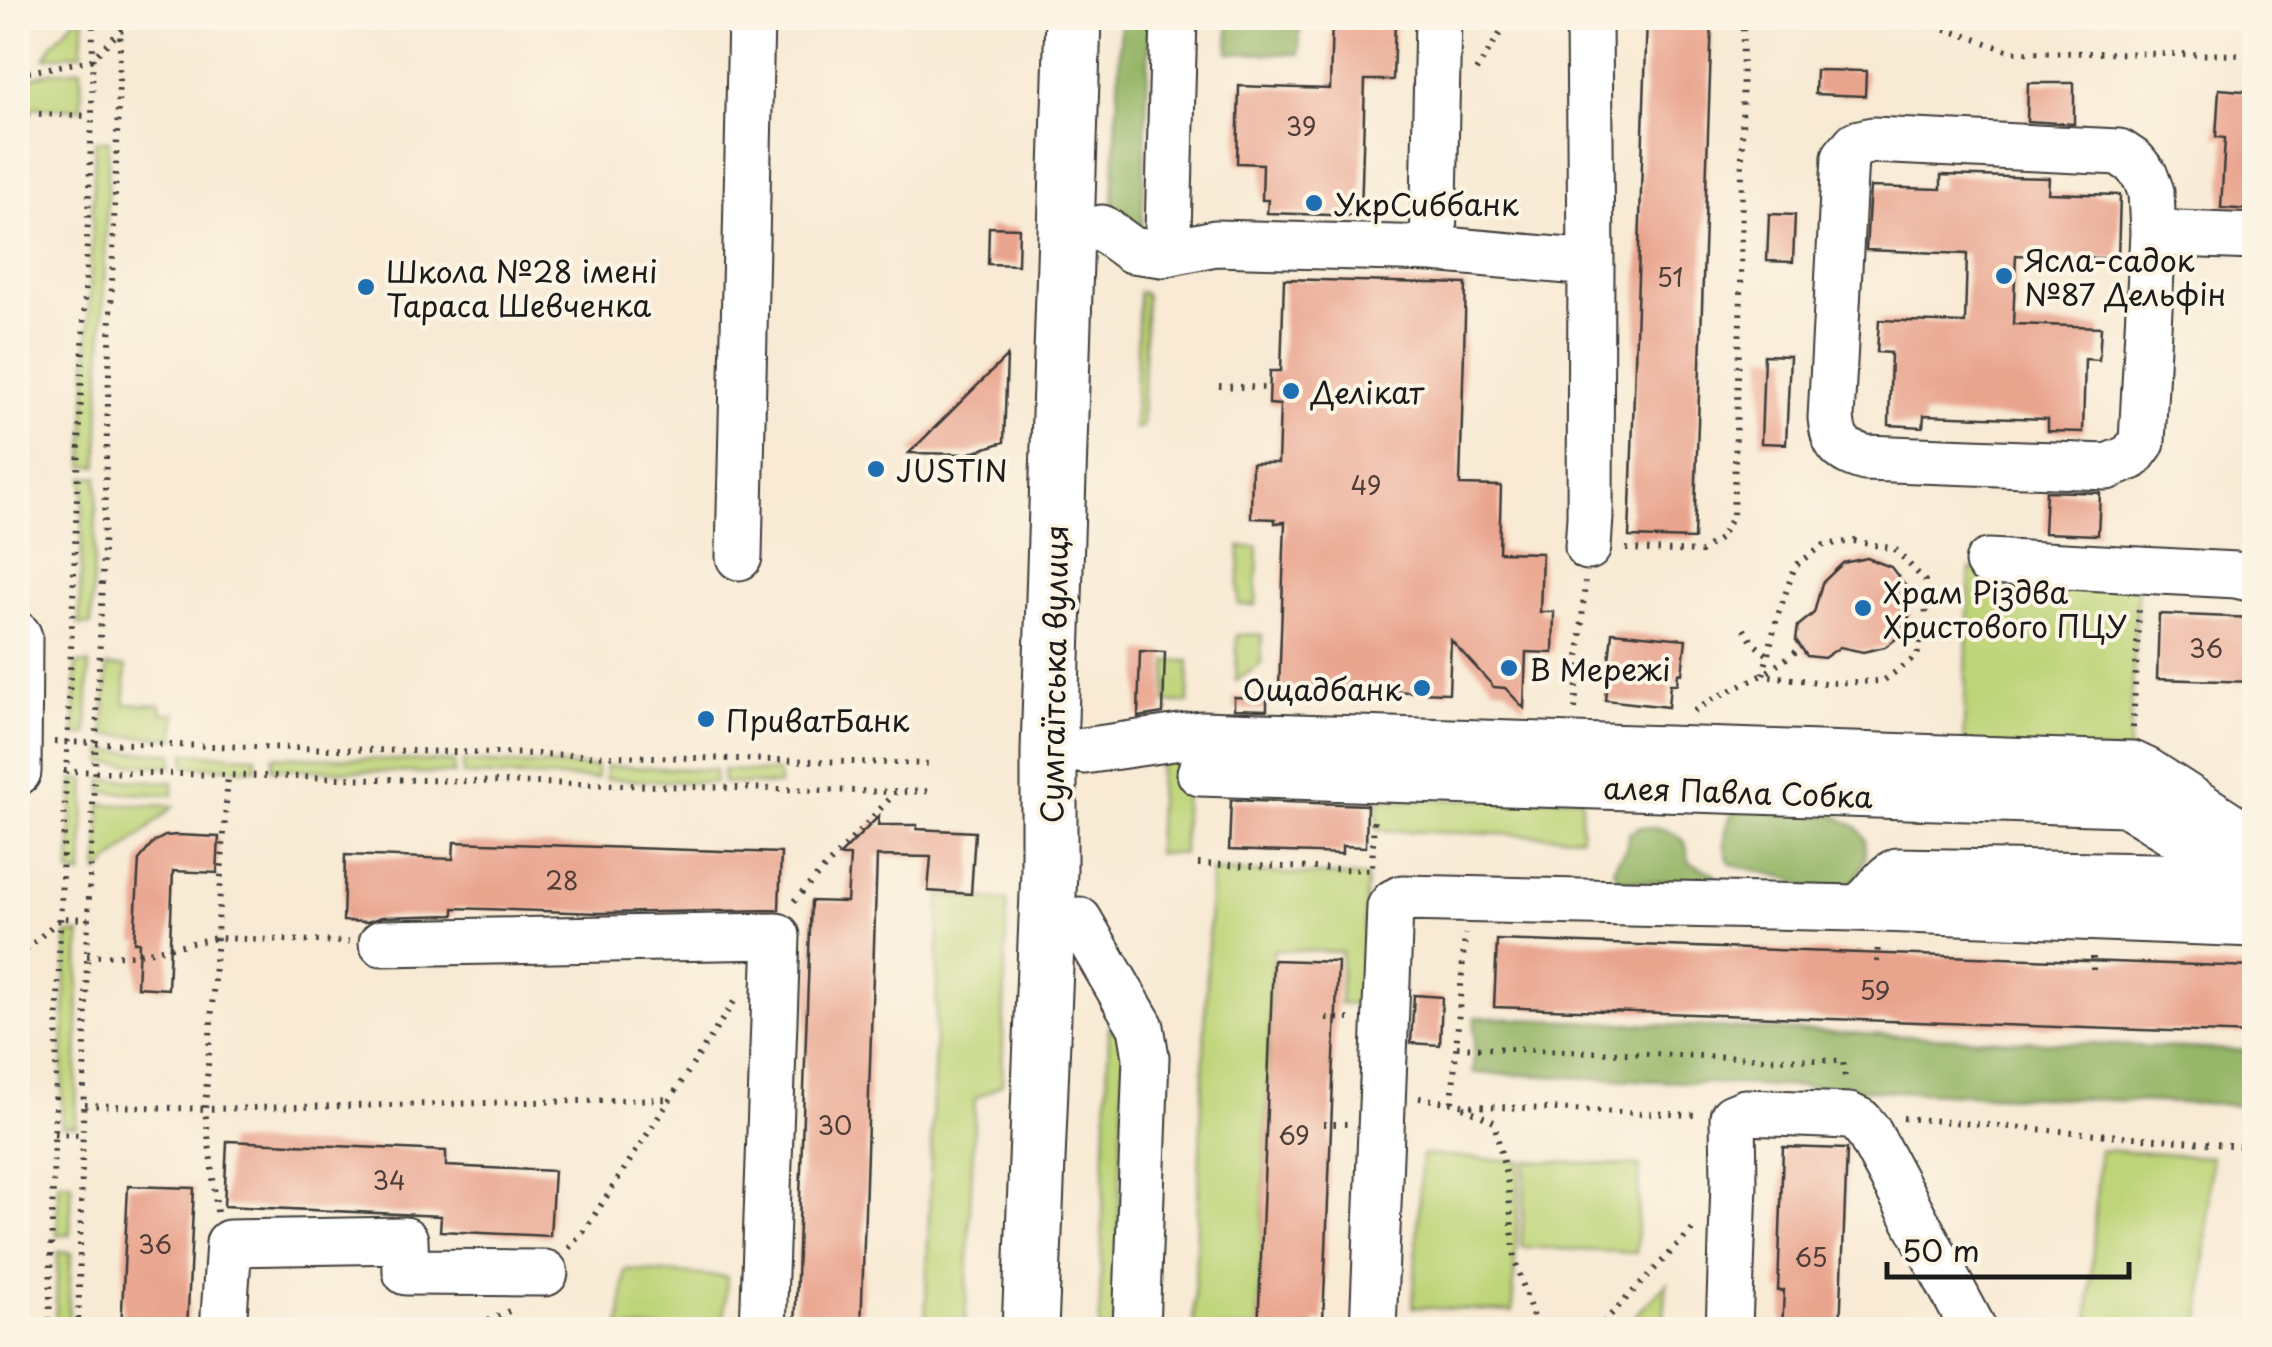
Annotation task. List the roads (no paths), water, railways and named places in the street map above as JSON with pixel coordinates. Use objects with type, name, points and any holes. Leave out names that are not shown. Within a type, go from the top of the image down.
[{"type":"main road","name":"Сумгаїтська вулиця","points":[[1030,1330],[1049,870],[1048,752],[1073,18]]},
{"type":"main road","name":"Сумгаїтська вулиця","points":[[1064,1330],[1108,18]]},
{"type":"street","points":[[740,557],[752,18]]},
{"type":"street","points":[[1162,254],[1168,232],[1174,18]]},
{"type":"street","points":[[1433,249],[1438,18]]},
{"type":"street","points":[[1588,548],[1589,18]]},
{"type":"street","points":[[1873,140],[2119,152],[2145,176],[2151,192],[2153,233],[2142,442],[2131,457],[2107,467],[1865,458],[1844,452],[1833,436],[1845,157],[1856,144],[1873,140]]},
{"type":"street","points":[[1102,228],[1132,250],[1162,254],[1214,244],[1433,249],[1591,263]]},
{"type":"street","points":[[2153,233],[2254,237]]},
{"type":"street","points":[[1988,562],[2236,575],[2254,580]]},
{"type":"street","points":[[18,635],[18,772]]},
{"type":"street","name":"алея Павла Собка","points":[[1201,754],[1572,746],[2132,764],[2254,840]]},
{"type":"street","points":[[1084,751],[1201,754]]},
{"type":"street","name":"алея Павла Собка","points":[[1201,754],[1375,779],[2125,804],[2254,883]]},
{"type":"street","points":[[1856,908],[1868,902],[1897,871],[2206,877],[2254,909]]},
{"type":"street","points":[[1373,1330],[1390,907],[1394,902],[1403,898],[1856,908],[2254,924]]},
{"type":"street","points":[[382,944],[785,919],[763,1330]]},
{"type":"street","points":[[1080,920],[1142,1027],[1146,1057],[1136,1330]]},
{"type":"street","points":[[1729,1330],[1732,1117],[1744,1112],[1868,1116],[1860,1121],[1974,1330]]},
{"type":"street","points":[[223,1330],[229,1242],[405,1240],[406,1272],[545,1273]]},
{"type":"place","name":"УкрСиббанк","points":[[1314,203]]},
{"type":"place","name":"Ясла-садок №87 Дельфін","points":[[2004,276]]},
{"type":"place","name":"Школа №28 імені Тараса Шевченка","points":[[366,287]]},
{"type":"place","name":"Делікат","points":[[1291,391]]},
{"type":"place","name":"JUSTIN","points":[[876,469]]},
{"type":"place","name":"Храм Різдва Христового ПЦУ","points":[[1863,608]]},
{"type":"place","name":"В Мережі","points":[[1509,668]]},
{"type":"place","name":"Ощадбанк","points":[[1422,688]]},
{"type":"place","name":"ПриватБанк","points":[[706,719]]}]
